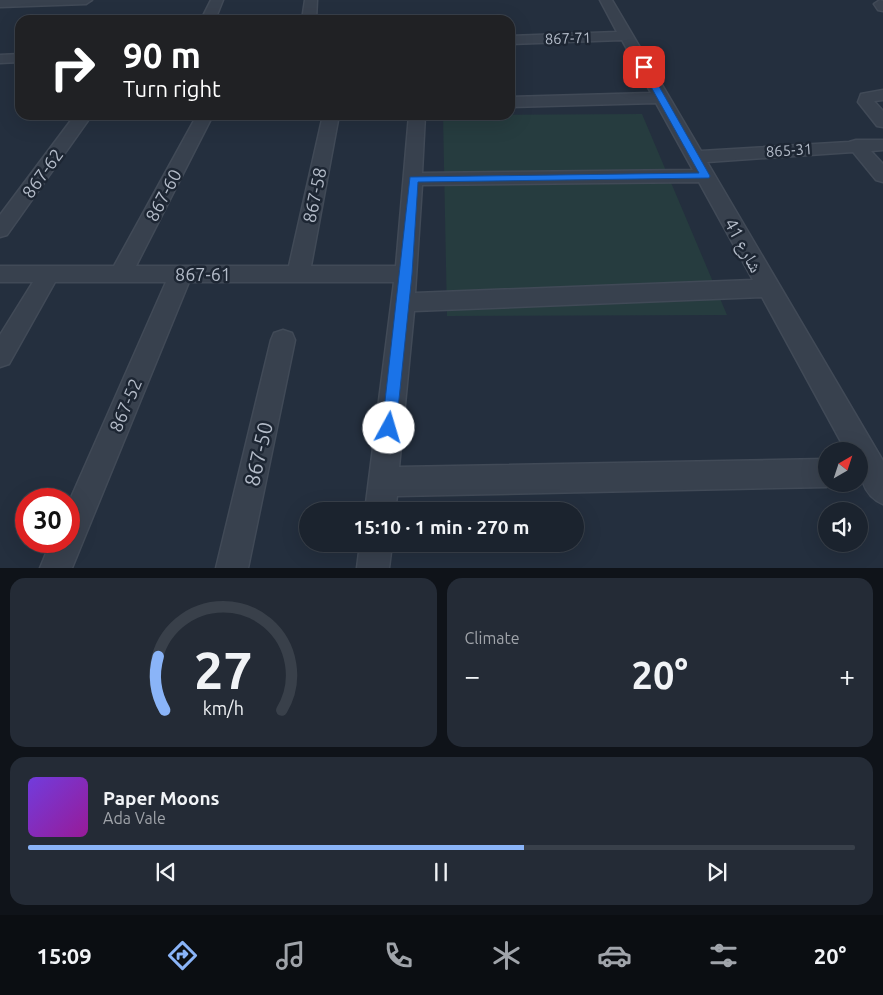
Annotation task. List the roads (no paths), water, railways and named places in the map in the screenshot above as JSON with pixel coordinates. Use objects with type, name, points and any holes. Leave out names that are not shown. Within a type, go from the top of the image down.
[{"type":"street","points":[[7,2],[86,0]]},
{"type":"street","points":[[210,15],[216,0]]},
{"type":"street","points":[[310,15],[311,0]]},
{"type":"street","name":"شارع 41","points":[[606,0],[769,288],[872,478]]},
{"type":"street","name":"867-71","points":[[515,40],[626,36]]},
{"type":"street","points":[[1,60],[15,59]]},
{"type":"street","points":[[883,95],[867,97],[866,102],[883,122]]},
{"type":"street","points":[[515,102],[662,98]]},
{"type":"street","name":"867-62","points":[[0,230],[80,120]]},
{"type":"street","name":"867-60","points":[[121,274],[202,120]]},
{"type":"street","name":"867-58","points":[[298,274],[330,120]]},
{"type":"street","points":[[381,502],[406,274],[417,120]]},
{"type":"street","points":[[856,145],[883,176]]},
{"type":"street","name":"865-31","points":[[695,156],[856,145],[883,145]]},
{"type":"street","points":[[414,179],[706,176]]},
{"type":"street","name":"867-61","points":[[0,274],[406,274]]},
{"type":"street","points":[[0,357],[49,274]]},
{"type":"street","name":"867-52","points":[[80,511],[181,274]]},
{"type":"street","points":[[403,302],[769,288]]},
{"type":"street","name":"867-50","points":[[232,568],[283,340]]},
{"type":"street","points":[[383,482],[818,473]]},
{"type":"street","points":[[374,568],[375,552]]},
{"type":"street","points":[[56,568],[62,553]]}]
